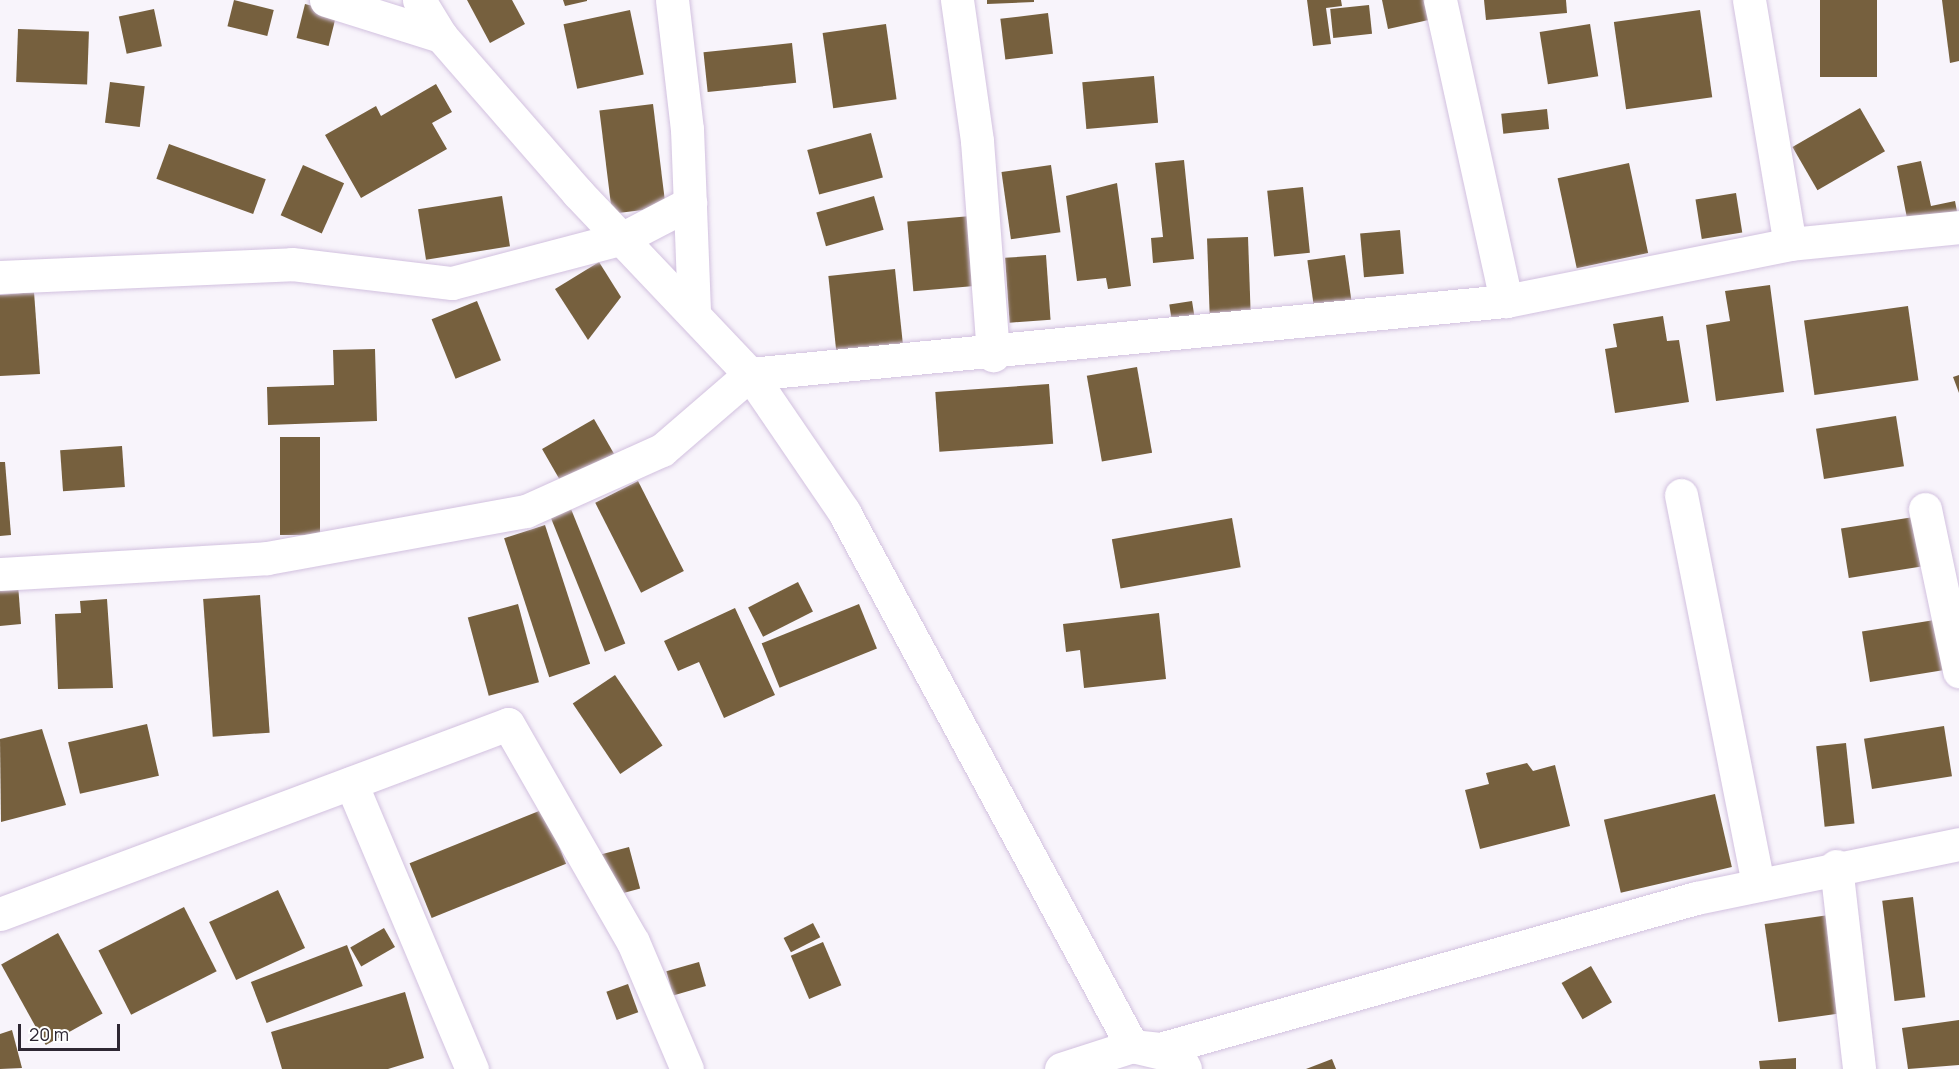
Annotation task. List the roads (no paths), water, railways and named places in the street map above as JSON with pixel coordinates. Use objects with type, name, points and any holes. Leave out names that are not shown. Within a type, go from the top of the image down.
[{"type":"street","points":[[326,0],[441,36]]},
{"type":"street","points":[[419,0],[441,36],[623,238],[694,311],[750,374],[844,512],[1132,1046],[1179,1057],[1185,1069]]},
{"type":"street","points":[[672,0],[690,203],[694,311]]},
{"type":"street","points":[[957,0],[976,141],[993,355]]},
{"type":"street","points":[[1440,0],[1506,301]]},
{"type":"street","points":[[1749,0],[1790,244]]},
{"type":"street","points":[[0,278],[292,264],[452,283],[623,238],[690,203]]},
{"type":"street","points":[[0,574],[267,558],[526,511],[662,450],[750,374],[993,355],[1506,301],[1790,244],[1959,227]]},
{"type":"street","points":[[1681,495],[1758,884]]},
{"type":"street","points":[[1925,509],[1959,671]]},
{"type":"street","points":[[0,914],[508,724],[633,942],[687,1069]]},
{"type":"street","points":[[351,783],[472,1069]]},
{"type":"street","points":[[1061,1069],[1132,1046],[1160,1049],[1758,884],[1836,866],[1959,844]]},
{"type":"street","points":[[1836,866],[1859,1069]]}]
